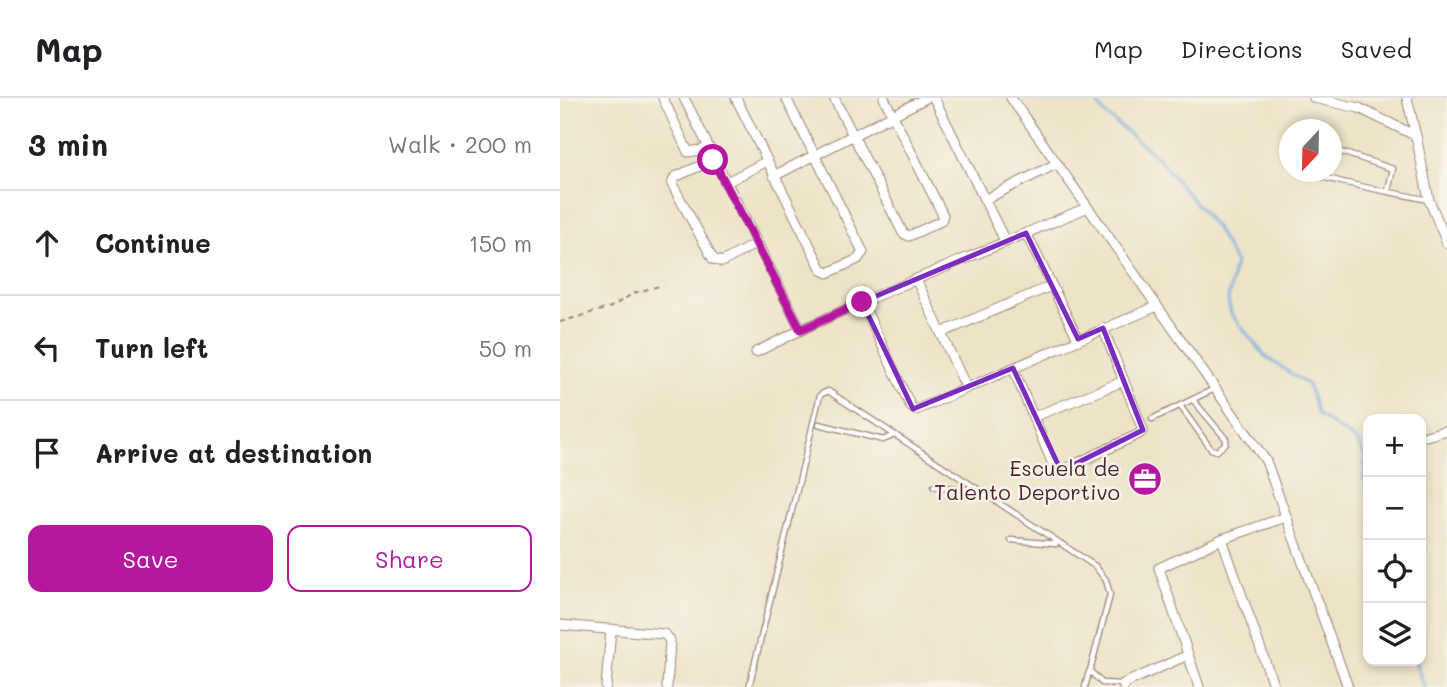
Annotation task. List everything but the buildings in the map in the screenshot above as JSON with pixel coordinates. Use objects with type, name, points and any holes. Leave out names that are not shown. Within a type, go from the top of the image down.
[{"type":"street","points":[[663,98],[688,152],[708,149]]},
{"type":"street","points":[[684,98],[755,244],[801,330]]},
{"type":"street","points":[[736,98],[822,270],[828,273],[858,259],[863,252],[786,98]]},
{"type":"street","points":[[834,98],[903,233],[909,236],[941,221],[943,215],[884,98]]},
{"type":"street","points":[[774,176],[926,98]]},
{"type":"street","points":[[934,98],[1005,241]]},
{"type":"street","points":[[1011,98],[1155,307],[1266,461],[1348,687]]},
{"type":"street","points":[[1314,98],[1359,108],[1416,136]]},
{"type":"street","points":[[1407,98],[1429,201],[1447,243]]},
{"type":"street","points":[[713,160],[675,177],[672,184],[713,259],[722,262],[755,244]]},
{"type":"street","points":[[725,183],[767,161]]},
{"type":"street","points":[[986,199],[1056,164]]},
{"type":"street","points":[[756,352],[862,302],[1086,208]]},
{"type":"street","points":[[1026,233],[1078,339]]},
{"type":"street","points":[[916,279],[966,387]]},
{"type":"street","points":[[941,333],[1051,286]]},
{"type":"street","points":[[862,302],[913,409],[1155,307]]},
{"type":"street","points":[[1013,368],[1054,467],[1061,471],[1143,430],[1103,328]]},
{"type":"street","points":[[1033,417],[1124,381]]},
{"type":"street","points":[[1426,436],[1447,430]]},
{"type":"street","points":[[1199,687],[1159,568],[1222,539],[1286,517]]},
{"type":"street","points":[[1222,539],[1274,687]]},
{"type":"street","points":[[560,625],[668,636],[667,687]]},
{"type":"street","points":[[606,687],[611,629]]},
{"type":"street","points":[[1123,686],[1188,655]]},
{"type":"lane","points":[[1342,152],[1393,169],[1388,191]]},
{"type":"lane","points":[[1340,182],[1375,192],[1388,191],[1429,201]]},
{"type":"lane","points":[[1152,419],[1214,389]]},
{"type":"lane","points":[[749,687],[820,395],[828,391],[1057,544],[1095,566],[1106,580],[1110,595],[1085,687]]},
{"type":"lane","points":[[1181,407],[1210,449],[1217,451],[1226,443],[1226,439],[1193,400]]},
{"type":"lane","points":[[820,424],[883,440],[895,435]]},
{"type":"lane","points":[[934,486],[975,490]]},
{"type":"lane","points":[[1011,540],[1057,544]]},
{"type":"lane","points":[[1090,671],[1102,682],[1123,686]]},
{"type":"path","points":[[560,322],[611,307],[634,293],[663,285]]},
{"type":"highlighted area","points":[[1026,233],[1078,339],[1103,328],[1143,430],[1061,471],[1013,368],[913,409],[862,302]]},
{"type":"waterway","points":[[1093,98],[1104,113],[1157,157],[1216,228],[1235,263],[1228,300],[1231,314],[1266,357],[1308,385],[1318,415],[1357,441],[1364,456],[1364,477]]},
{"type":"waterway","points":[[1417,666],[1424,687]]},
{"type":"place","name":"Escuela de Talento Deportivo","points":[[1145,479]]},
{"type":"route","points":[[713,160],[801,330],[862,302]]}]
